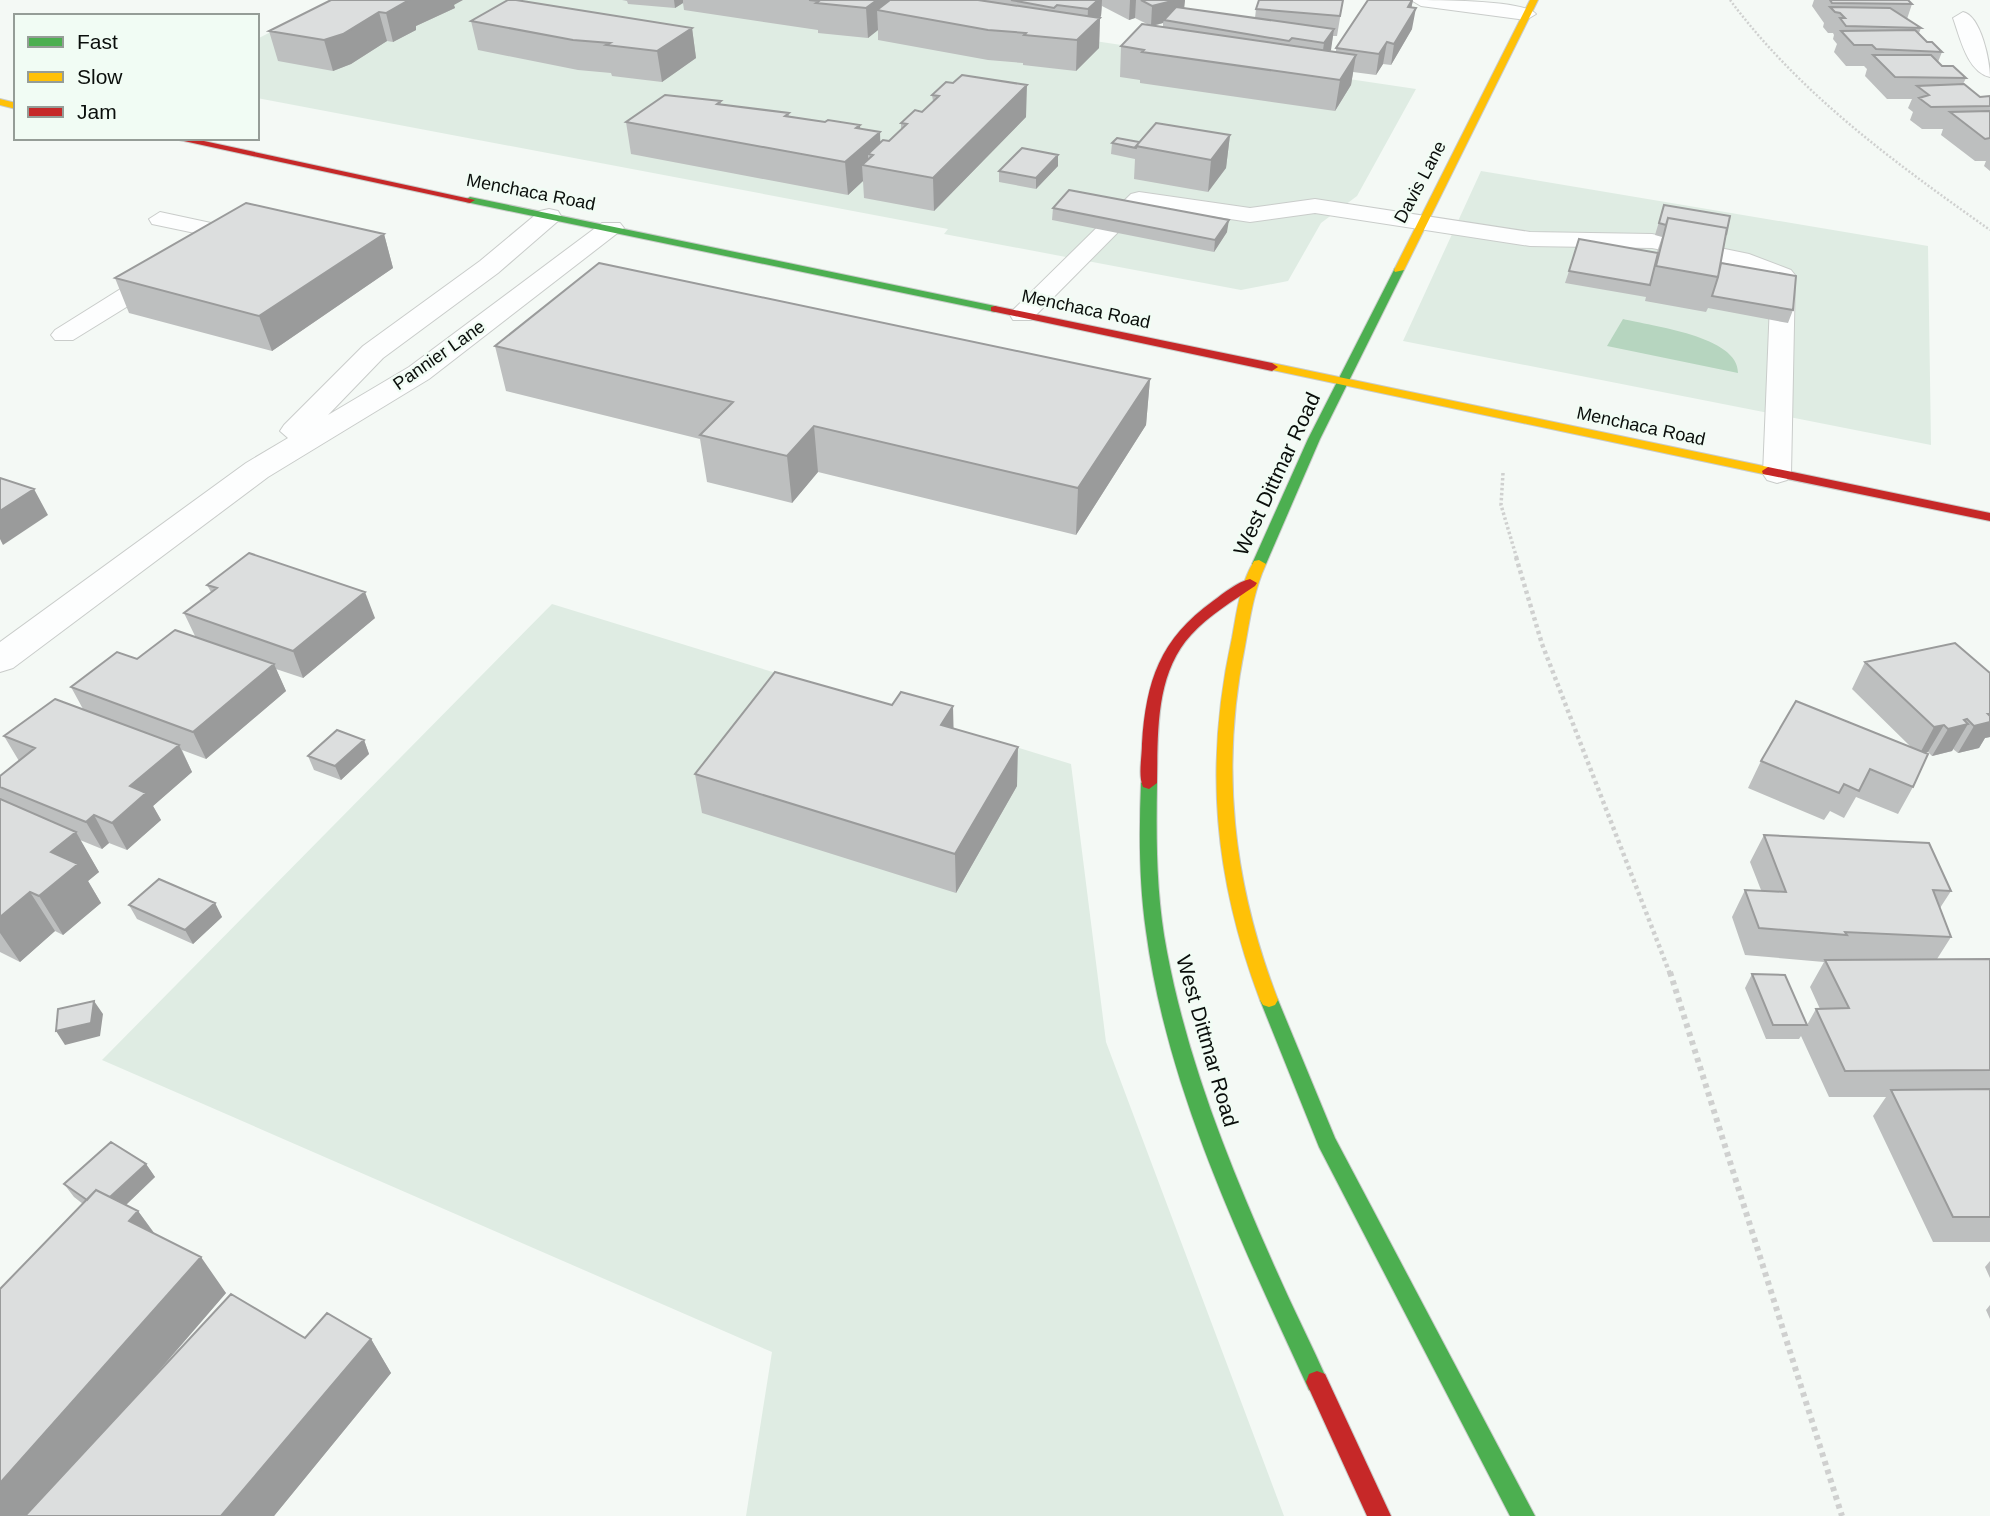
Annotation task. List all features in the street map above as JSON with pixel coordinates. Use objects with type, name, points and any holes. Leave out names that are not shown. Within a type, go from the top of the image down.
[{"type":"street","points":[[1421,0],[1530,7]]},
{"type":"street","points":[[1944,0],[1963,18],[1990,36]]},
{"type":"street","name":"Davis Lane","points":[[1344,383],[1420,221],[1530,7]]},
{"type":"street","points":[[1963,18],[1979,58],[1990,71]]},
{"type":"street","name":"Menchaca Road","points":[[185,140],[1990,517]]},
{"type":"street","name":"Pannier Lane","points":[[257,470],[373,352],[489,267],[549,216]]},
{"type":"street","name":"Pannier Lane","points":[[0,660],[257,470],[419,373],[611,228]]},
{"type":"street","name":"West Dittmar Road","points":[[1344,383],[1314,439],[1250,583],[1224,747],[1225,813],[1233,885],[1264,989],[1326,1141],[1523,1516]]},
{"type":"street","name":"West Dittmar Road","points":[[1250,583],[1201,617],[1170,652],[1156,702],[1150,753],[1146,845],[1162,974],[1198,1102],[1259,1260],[1379,1516]]},
{"type":"lane","points":[[1022,316],[1139,199],[1250,215],[1315,206],[1531,239],[1652,241],[1741,258],[1783,275],[1777,474]]},
{"type":"lane","points":[[64,335],[206,248],[215,237],[203,228],[160,219]]},
{"type":"path","points":[[1730,0],[1752,32],[1815,96],[1919,180],[1990,229]]},
{"type":"path","points":[[1503,473],[1501,505],[1542,644],[1677,991],[1842,1516]]},
{"type":"shaded area","points":[[333,0],[819,0],[1416,89],[1357,196],[1321,223],[1288,281],[1241,290],[944,234],[948,229],[259,98],[259,38]]},
{"type":"shaded area","points":[[1481,171],[1928,246],[1931,445],[1403,341]]},
{"type":"shaded area","points":[[1623,319],[1672,329],[1709,342],[1724,350],[1734,360],[1738,373],[1607,346]]},
{"type":"shaded area","points":[[552,604],[1071,764],[1106,1042],[1284,1516],[746,1516],[772,1352],[102,1060]]},
{"type":"building","points":[[331,0],[409,0],[386,13],[379,12],[343,34],[324,40],[269,31]]},
{"type":"building","points":[[508,0],[692,28],[657,51],[573,40],[471,21]]},
{"type":"building","points":[[809,0],[877,0],[866,8]]},
{"type":"building","points":[[890,0],[978,0],[1100,18],[1077,40],[988,30],[877,10]]},
{"type":"building","points":[[1011,0],[1098,0],[1088,9],[1057,5],[1054,8]]},
{"type":"building","points":[[1141,0],[1176,0],[1152,6]]},
{"type":"building","points":[[1259,0],[1343,0],[1340,16],[1256,9]]},
{"type":"building","points":[[1368,0],[1412,0],[1408,7],[1416,8],[1394,44],[1387,42],[1379,54],[1336,48]]},
{"type":"building","points":[[1830,0],[1908,0],[1912,4],[1832,3]]},
{"type":"building","points":[[1176,7],[1334,29],[1324,43],[1292,38],[1289,41],[1164,20]]},
{"type":"building","points":[[1830,7],[1890,8],[1921,28],[1846,26],[1840,18],[1845,18]]},
{"type":"building","points":[[1142,24],[1356,55],[1340,80],[1142,52],[1144,50],[1121,46]]},
{"type":"building","points":[[1915,30],[1942,52],[1876,49],[1872,45],[1854,45],[1841,31]]},
{"type":"building","points":[[1873,55],[1931,55],[1942,66],[1953,66],[1966,78],[1895,77]]},
{"type":"building","points":[[962,75],[1027,85],[933,178],[862,165],[873,155],[868,154],[883,140],[889,141],[907,124],[901,123],[915,110],[922,112],[939,96],[932,95],[946,82],[953,83]]},
{"type":"building","points":[[1964,84],[1980,97],[1990,96],[1990,106],[1931,107],[1919,98],[1929,95],[1917,86]]},
{"type":"building","points":[[665,95],[721,101],[717,104],[789,113],[785,116],[825,122],[828,120],[860,125],[856,128],[880,132],[845,162],[626,122]]},
{"type":"building","points":[[1990,111],[1990,138],[1985,139],[1950,112]]},
{"type":"building","points":[[1156,123],[1230,135],[1211,160],[1136,146]]},
{"type":"building","points":[[1117,138],[1139,142],[1136,148],[1112,143]]},
{"type":"building","points":[[1022,148],[1058,155],[1036,178],[999,171]]},
{"type":"building","points":[[1069,190],[1229,220],[1215,240],[1053,208]]},
{"type":"building","points":[[246,203],[384,234],[259,316],[115,278]]},
{"type":"building","points":[[1664,205],[1730,216],[1726,235],[1727,228],[1668,218],[1666,225],[1659,223]]},
{"type":"building","points":[[1668,218],[1727,228],[1718,277],[1656,266]]},
{"type":"building","points":[[1579,239],[1658,253],[1650,285],[1569,271]]},
{"type":"building","points":[[599,263],[1150,379],[1078,488],[814,426],[787,456],[700,435],[733,402],[495,346]]},
{"type":"building","points":[[1721,263],[1796,276],[1793,310],[1712,296]]},
{"type":"building","points":[[0,478],[34,489],[0,511]]},
{"type":"building","points":[[249,553],[365,592],[293,651],[184,613],[217,588],[207,585]]},
{"type":"building","points":[[175,630],[274,664],[193,732],[71,687],[117,652],[137,659]]},
{"type":"building","points":[[1955,643],[1990,673],[1990,722],[1974,726],[1967,719],[1964,720],[1968,724],[1948,729],[1944,725],[1934,727],[1865,662]]},
{"type":"building","points":[[775,672],[892,705],[901,692],[953,706],[941,725],[1018,747],[955,854],[695,774]]},
{"type":"building","points":[[55,699],[179,745],[130,786],[146,793],[112,823],[94,815],[86,822],[0,787],[0,776],[35,748],[4,736]]},
{"type":"building","points":[[1796,701],[1928,754],[1913,787],[1870,769],[1859,791],[1844,784],[1839,793],[1761,761]]},
{"type":"building","points":[[337,730],[364,740],[335,766],[308,756]]},
{"type":"building","points":[[0,799],[76,832],[51,852],[78,864],[39,896],[30,892],[0,917]]},
{"type":"building","points":[[1764,835],[1929,843],[1951,891],[1933,890],[1951,937],[1845,932],[1847,935],[1759,928],[1745,890],[1786,892]]},
{"type":"building","points":[[159,879],[215,903],[185,930],[129,905]]},
{"type":"building","points":[[1990,959],[1990,1070],[1845,1071],[1816,1009],[1849,1008],[1825,960]]},
{"type":"building","points":[[1752,974],[1785,975],[1807,1025],[1773,1025]]},
{"type":"building","points":[[94,1001],[91,1023],[56,1031],[58,1009]]},
{"type":"building","points":[[1990,1089],[1990,1217],[1953,1217],[1891,1090]]},
{"type":"building","points":[[111,1142],[146,1164],[110,1197],[96,1190],[87,1200],[64,1184]]},
{"type":"building","points":[[96,1190],[138,1211],[129,1221],[201,1257],[0,1483],[0,1289]]},
{"type":"building","points":[[231,1294],[305,1338],[327,1313],[371,1339],[221,1516],[25,1516]]},
{"type":"traffic: fast","points":[[470,200],[995,309]]},
{"type":"traffic: fast","points":[[1259,564],[1314,439],[1399,270]]},
{"type":"traffic: fast","points":[[1149,783],[1148,847],[1152,911],[1158,953],[1186,1064],[1204,1119],[1246,1226],[1317,1382]]},
{"type":"traffic: fast","points":[[1269,1000],[1326,1141],[1523,1516]]},
{"type":"traffic: slow","points":[[1399,270],[1534,0]]},
{"type":"traffic: slow","points":[[0,102],[14,106]]},
{"type":"traffic: slow","points":[[1272,367],[1768,471]]},
{"type":"traffic: slow","points":[[1259,564],[1250,583],[1231,679],[1225,717],[1223,769],[1232,870],[1247,936],[1269,1000]]},
{"type":"traffic: jam","points":[[185,140],[470,200]]},
{"type":"traffic: jam","points":[[995,309],[1272,367]]},
{"type":"traffic: jam","points":[[1768,471],[1990,517]]},
{"type":"traffic: jam","points":[[1149,783],[1153,709],[1161,672],[1168,656],[1194,624],[1250,583]]},
{"type":"traffic: jam","points":[[1317,1382],[1379,1516]]}]
